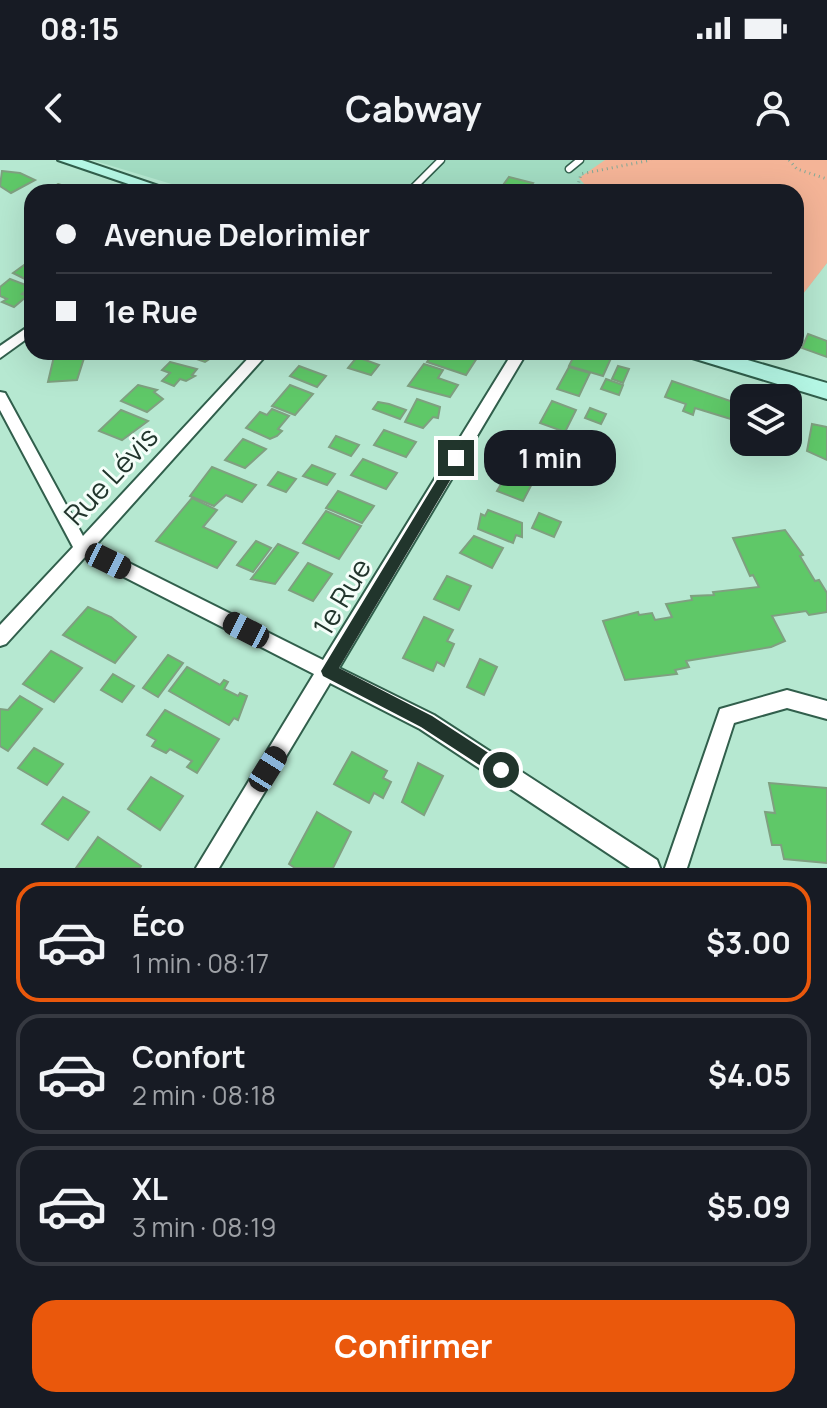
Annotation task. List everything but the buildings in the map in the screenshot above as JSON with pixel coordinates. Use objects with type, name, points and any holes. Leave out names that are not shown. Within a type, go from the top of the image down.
[{"type":"street","points":[[66,160],[142,184]]},
{"type":"street","points":[[0,353],[24,334]]},
{"type":"street","name":"Rue Lévis","points":[[0,638],[255,360]]},
{"type":"street","name":"1e Rue","points":[[207,868],[515,360]]},
{"type":"street","points":[[723,360],[827,391]]},
{"type":"street","points":[[0,397],[81,547],[427,722],[649,868]]},
{"type":"street","points":[[676,868],[727,716],[787,699],[827,710]]},
{"type":"lane","points":[[417,184],[441,160]]},
{"type":"lane","points":[[569,169],[580,160]]},
{"type":"path","points":[[578,184],[581,174],[651,160]]},
{"type":"path","points":[[789,160],[797,169],[827,179]]},
{"type":"shaded area","points":[[92,160],[827,160],[827,263],[804,293],[804,184],[172,184]]},
{"type":"shaded area","points":[[605,160],[827,160],[827,263],[804,293],[804,184],[584,184],[579,178]]},
{"type":"route","points":[[456,458],[329,671],[427,722],[501,770]]}]
